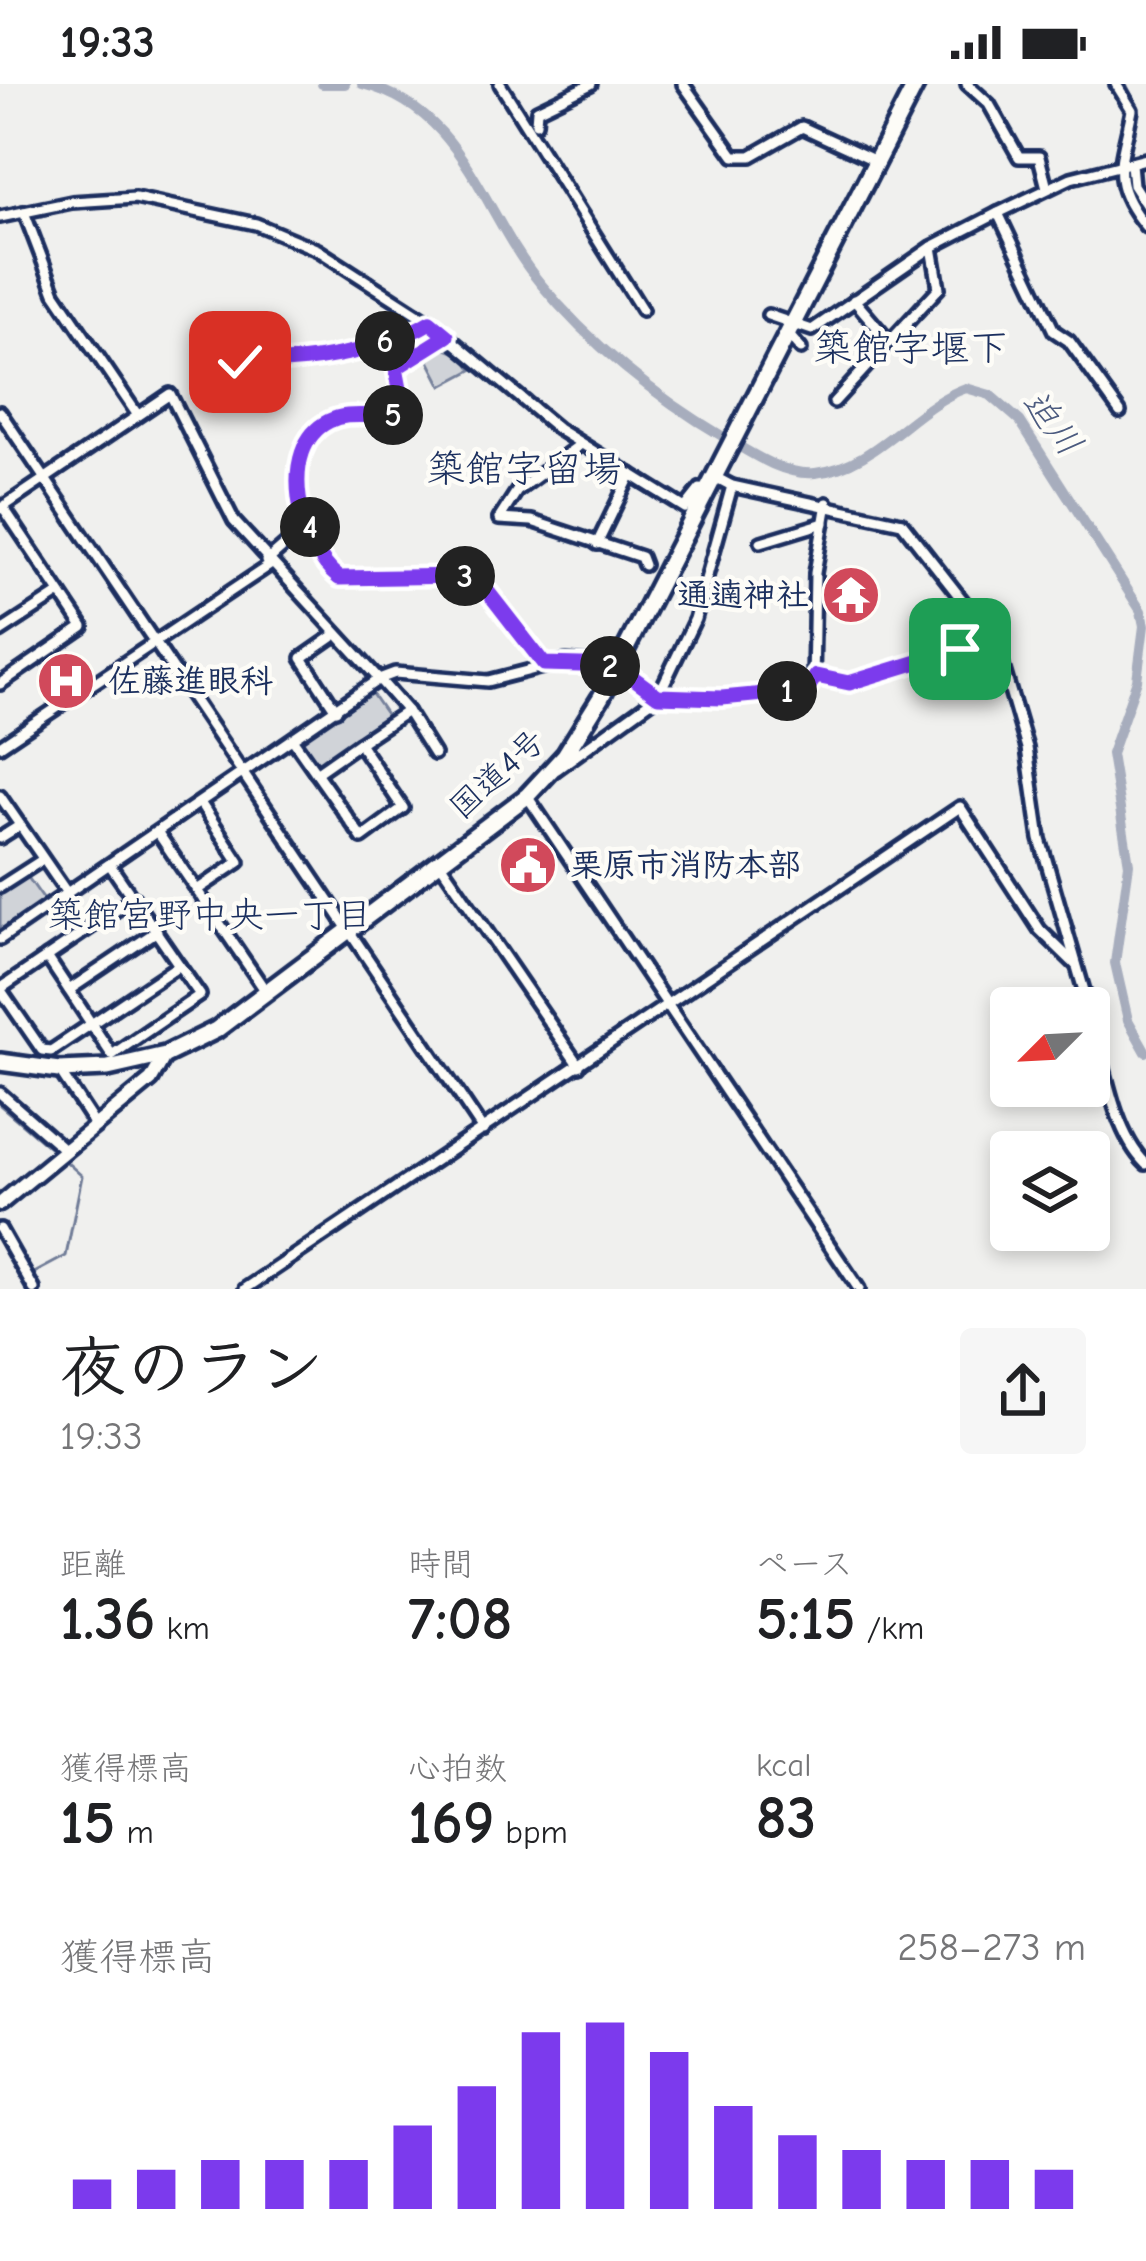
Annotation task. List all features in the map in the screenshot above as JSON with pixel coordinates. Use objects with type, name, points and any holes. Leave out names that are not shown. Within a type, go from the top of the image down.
[{"type":"highway","name":"国道4号","points":[[0,1061],[59,1070],[108,1068],[165,1054],[215,1030],[440,863],[553,771],[577,739],[684,540],[750,406],[754,383],[790,330],[916,84]]},
{"type":"main road","points":[[0,1204],[151,1080],[165,1054]]},
{"type":"street","points":[[500,84],[642,310]]},
{"type":"street","points":[[536,123],[537,110],[591,84]]},
{"type":"street","points":[[683,84],[734,156],[751,156],[802,127],[876,161]]},
{"type":"street","points":[[967,84],[989,104],[1019,157],[1039,157],[1047,188]]},
{"type":"street","points":[[1116,84],[1132,110],[1124,196],[1146,227]]},
{"type":"street","points":[[790,330],[812,330],[932,247],[1047,188],[1146,159]]},
{"type":"street","points":[[1125,166],[1146,205]]},
{"type":"street","points":[[0,217],[135,198],[256,224],[318,250],[430,322],[581,444],[685,508]]},
{"type":"street","points":[[24,212],[55,293],[137,414]]},
{"type":"street","points":[[998,213],[1054,331],[1069,341],[1120,412]]},
{"type":"street","points":[[834,402],[939,288],[932,247]]},
{"type":"street","points":[[854,300],[879,329],[862,337]]},
{"type":"street","points":[[768,314],[790,330],[801,349]]},
{"type":"street","points":[[240,362],[320,357],[406,337],[430,322]]},
{"type":"street","points":[[447,336],[396,368],[404,410],[328,421],[308,437],[297,457],[299,501],[324,564],[348,581],[463,576],[478,583],[544,664]]},
{"type":"street","points":[[0,684],[83,627],[1,508],[170,394],[179,404],[224,506],[268,563],[407,711],[434,754]]},
{"type":"street","points":[[0,412],[483,1130]]},
{"type":"street","points":[[581,444],[517,490],[500,518],[532,521],[641,557],[644,566]]},
{"type":"street","points":[[597,544],[631,474]]},
{"type":"street","points":[[684,540],[677,537],[685,508],[713,480],[902,523],[996,643],[1027,748],[1040,839],[1083,987]]},
{"type":"street","points":[[553,771],[569,765],[658,696],[695,619],[731,486]]},
{"type":"street","points":[[0,939],[379,679],[395,673],[488,681],[544,664],[617,666],[658,696],[722,698],[806,690],[816,676],[815,573],[827,503]]},
{"type":"street","points":[[761,542],[824,523]]},
{"type":"street","points":[[0,746],[268,563],[309,524]]},
{"type":"street","points":[[0,632],[60,593]]},
{"type":"street","points":[[335,634],[302,658],[336,710]]},
{"type":"street","points":[[816,676],[849,683],[960,649]]},
{"type":"street","points":[[316,772],[407,711]]},
{"type":"street","points":[[293,740],[362,838],[403,808],[359,743]]},
{"type":"street","points":[[0,796],[67,893]]},
{"type":"street","points":[[527,796],[859,1289]]},
{"type":"street","points":[[197,890],[239,862],[200,804]]},
{"type":"street","points":[[244,1289],[960,807],[1040,930],[1076,965]]},
{"type":"street","points":[[0,838],[19,826]]},
{"type":"street","points":[[158,833],[267,993]]},
{"type":"street","points":[[0,887],[42,860]]},
{"type":"street","points":[[440,863],[578,1066]]},
{"type":"street","points":[[47,957],[112,1055],[200,995],[110,865]]},
{"type":"street","points":[[134,898],[0,989],[42,1050],[51,1051],[179,965]]},
{"type":"street","points":[[69,990],[157,931]]},
{"type":"street","points":[[59,1070],[95,1125]]},
{"type":"street","points":[[1110,1080],[1134,1152],[1146,1164]]},
{"type":"street","points":[[0,1093],[61,1153]]},
{"type":"street","points":[[0,1229],[30,1281]]},
{"type":"shaded area","points":[[439,346],[462,355],[472,370],[442,386],[425,353]]},
{"type":"shaded area","points":[[370,691],[388,717],[317,765],[300,740]]},
{"type":"shaded area","points":[[27,876],[46,903],[0,934],[0,895]]},
{"type":"waterway","name":"迫川","points":[[322,84],[345,84]]},
{"type":"waterway","name":"迫川","points":[[362,84],[397,97],[448,139],[540,283],[602,347],[673,404],[767,462],[803,473],[837,468],[857,460],[928,408],[966,388],[990,395],[1020,421],[1141,611],[1144,626],[1137,680],[1111,754],[1129,864],[1115,963],[1128,1020],[1146,1052]]},
{"type":"waterway","points":[[1126,84],[1135,102],[1132,131]]},
{"type":"waterway","points":[[1130,193],[1146,216]]},
{"type":"waterway","points":[[0,1105],[54,1151]]},
{"type":"waterway","points":[[26,1289],[21,1280],[66,1256],[82,1176],[61,1157]]},
{"type":"place","name":"通遖神社","points":[[851,595]]},
{"type":"place","name":"佐藤進眼科","points":[[66,681]]},
{"type":"place","name":"栗原市消防本部","points":[[528,865]]},
{"type":"district","name":"築館字堰下","points":[[911,348]]},
{"type":"district","name":"築館字留場","points":[[524,469]]},
{"type":"district","name":"築館宮野中央一丁目","points":[[210,915]]},
{"type":"route","points":[[240,362],[320,357],[406,337],[430,322],[447,336],[396,368],[404,410],[391,416],[350,415],[328,421],[308,437],[297,457],[299,501],[324,564],[339,578],[463,576],[478,583],[500,605],[544,664],[566,661],[617,666],[658,696],[722,698],[806,690],[816,676],[827,683],[874,678],[960,649]]}]
